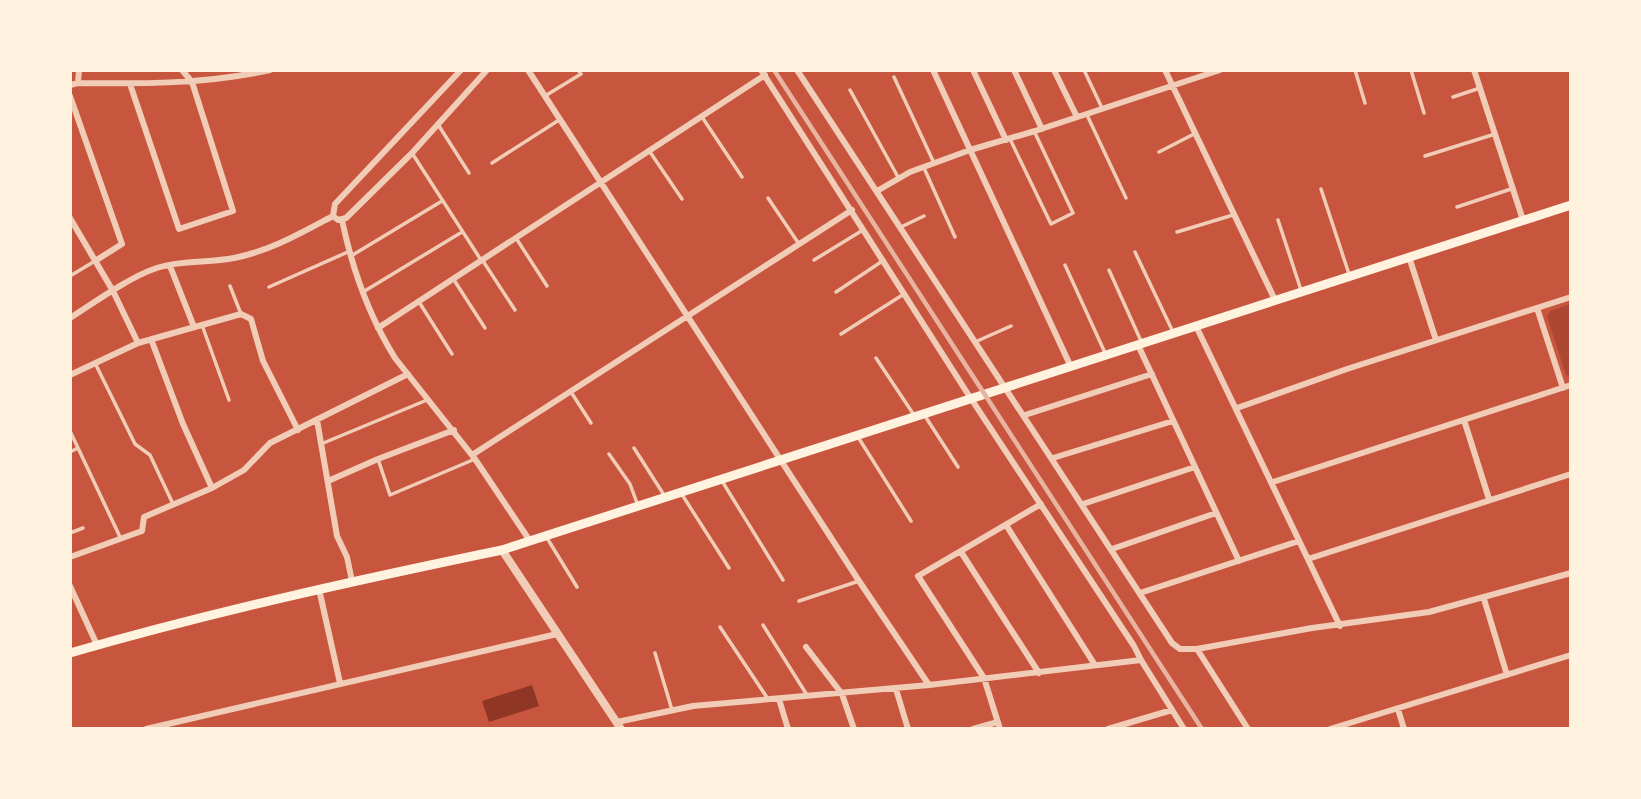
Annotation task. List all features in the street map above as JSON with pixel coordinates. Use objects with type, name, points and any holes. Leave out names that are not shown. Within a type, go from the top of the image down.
[{"type":"main road","points":[[70,653],[352,581],[502,550],[1571,205]]},
{"type":"street","points":[[78,83],[79,70]]},
{"type":"street","points":[[130,84],[179,229],[233,211],[192,82],[182,70]]},
{"type":"street","points":[[70,85],[192,82],[270,70]]},
{"type":"street","points":[[333,216],[335,204],[461,70]]},
{"type":"street","points":[[342,220],[412,153],[487,70]]},
{"type":"street","points":[[528,70],[929,685]]},
{"type":"street","points":[[797,70],[1176,647],[1196,649],[1312,628],[1429,612],[1571,573]]},
{"type":"street","points":[[933,70],[1071,367]]},
{"type":"street","points":[[974,70],[1008,139]]},
{"type":"street","points":[[1014,70],[1038,130]]},
{"type":"street","points":[[1054,70],[1077,117]]},
{"type":"street","points":[[1165,70],[1275,300]]},
{"type":"street","points":[[877,191],[923,167],[970,150],[1217,70]]},
{"type":"street","points":[[1474,70],[1523,220]]},
{"type":"street","points":[[378,328],[598,181],[701,116],[763,72],[971,398],[1134,646],[1184,729]]},
{"type":"street","points":[[70,96],[122,244],[95,261]]},
{"type":"street","points":[[474,457],[687,315],[852,210]]},
{"type":"street","points":[[333,216],[342,220]]},
{"type":"street","points":[[70,318],[154,269],[230,259],[270,248],[333,216]]},
{"type":"street","points":[[70,218],[113,291],[138,343]]},
{"type":"street","points":[[342,220],[363,292],[378,328],[395,358],[474,457],[530,541]]},
{"type":"street","points":[[1409,257],[1436,340]]},
{"type":"street","points":[[170,267],[198,326]]},
{"type":"street","points":[[1237,408],[1571,296]]},
{"type":"street","points":[[1537,308],[1563,388]]},
{"type":"street","points":[[70,375],[138,343],[241,314],[251,319],[263,361],[298,430]]},
{"type":"street","points":[[1196,326],[1340,626]]},
{"type":"street","points":[[151,339],[183,424],[212,488]]},
{"type":"street","points":[[1140,344],[1239,561]]},
{"type":"street","points":[[70,557],[142,531],[144,517],[212,488],[244,470],[270,443],[408,374]]},
{"type":"street","points":[[1025,415],[1152,374]]},
{"type":"street","points":[[1273,482],[1571,385]]},
{"type":"street","points":[[317,420],[337,536],[352,581]]},
{"type":"street","points":[[1464,420],[1489,499]]},
{"type":"street","points":[[1053,458],[1173,421]]},
{"type":"street","points":[[328,481],[454,430]]},
{"type":"street","points":[[1083,504],[1195,467]]},
{"type":"street","points":[[1308,559],[1571,474]]},
{"type":"street","points":[[973,729],[999,725],[984,678],[918,576],[1041,504]]},
{"type":"street","points":[[1112,548],[1216,513]]},
{"type":"street","points":[[1006,525],[1095,665]]},
{"type":"street","points":[[1140,593],[1299,541]]},
{"type":"street","points":[[502,550],[619,725],[672,709],[896,689],[1141,660]]},
{"type":"street","points":[[961,552],[1039,673]]},
{"type":"street","points":[[71,589],[97,645]]},
{"type":"street","points":[[319,589],[340,683]]},
{"type":"street","points":[[1484,599],[1507,675]]},
{"type":"street","points":[[146,729],[557,634]]},
{"type":"street","points":[[806,647],[842,694],[854,729]]},
{"type":"street","points":[[1196,649],[1248,729]]},
{"type":"street","points":[[1330,729],[1571,655]]},
{"type":"street","points":[[896,689],[908,729]]},
{"type":"street","points":[[779,699],[788,729]]},
{"type":"street","points":[[1398,709],[1404,729]]},
{"type":"street","points":[[1108,729],[1172,710]]},
{"type":"street","points":[[181,719],[184,729]]},
{"type":"lane","points":[[544,96],[580,74],[578,70]]},
{"type":"lane","points":[[1084,70],[1102,108]]},
{"type":"lane","points":[[1355,70],[1365,103]]},
{"type":"lane","points":[[1411,70],[1424,113]]},
{"type":"lane","points":[[894,77],[934,163]]},
{"type":"lane","points":[[1453,97],[1480,88]]},
{"type":"lane","points":[[850,90],[898,179]]},
{"type":"lane","points":[[1086,113],[1126,198]]},
{"type":"lane","points":[[701,116],[742,177]]},
{"type":"lane","points":[[492,163],[559,120]]},
{"type":"lane","points":[[438,124],[469,173]]},
{"type":"lane","points":[[1008,139],[1051,224],[1073,213],[1038,130]]},
{"type":"lane","points":[[1158,152],[1196,134]]},
{"type":"lane","points":[[1425,156],[1494,134]]},
{"type":"lane","points":[[648,149],[682,199]]},
{"type":"lane","points":[[412,153],[515,310]]},
{"type":"lane","points":[[923,167],[955,237]]},
{"type":"lane","points":[[1457,207],[1513,188]]},
{"type":"lane","points":[[1321,189],[1350,276]]},
{"type":"lane","points":[[768,198],[799,244]]},
{"type":"lane","points":[[270,287],[350,253],[442,201]]},
{"type":"lane","points":[[1177,232],[1235,214]]},
{"type":"lane","points":[[901,228],[924,216]]},
{"type":"lane","points":[[1278,220],[1302,292]]},
{"type":"lane","points":[[814,260],[864,229]]},
{"type":"lane","points":[[363,292],[462,232]]},
{"type":"lane","points":[[516,238],[547,286]]},
{"type":"lane","points":[[1135,251],[1174,333]]},
{"type":"lane","points":[[835,292],[884,260]]},
{"type":"lane","points":[[70,276],[95,261]]},
{"type":"lane","points":[[1065,265],[1106,355]]},
{"type":"lane","points":[[1109,270],[1140,344]]},
{"type":"lane","points":[[453,279],[485,328]]},
{"type":"lane","points":[[230,286],[241,314]]},
{"type":"lane","points":[[841,334],[905,293]]},
{"type":"lane","points":[[419,302],[452,354]]},
{"type":"lane","points":[[198,326],[229,400]]},
{"type":"lane","points":[[975,342],[1012,326]]},
{"type":"lane","points":[[876,358],[958,467]]},
{"type":"lane","points":[[95,363],[135,444],[150,455],[173,504]]},
{"type":"lane","points":[[570,392],[591,423]]},
{"type":"lane","points":[[321,444],[429,399]]},
{"type":"lane","points":[[70,431],[121,538]]},
{"type":"lane","points":[[857,436],[911,521]]},
{"type":"lane","points":[[70,452],[78,448]]},
{"type":"lane","points":[[634,448],[665,497]]},
{"type":"lane","points":[[609,454],[630,484],[638,506]]},
{"type":"lane","points":[[378,459],[390,495],[474,457]]},
{"type":"lane","points":[[721,479],[783,580]]},
{"type":"lane","points":[[680,492],[729,568]]},
{"type":"lane","points":[[70,533],[83,528]]},
{"type":"lane","points":[[546,536],[576,587]]},
{"type":"lane","points":[[799,601],[859,580]]},
{"type":"lane","points":[[763,625],[808,696]]},
{"type":"lane","points":[[720,627],[770,701]]},
{"type":"lane","points":[[655,653],[672,709]]},
{"type":"shaded area","points":[[1571,304],[1571,377],[1566,375],[1547,317],[1550,311]]},
{"type":"shaded area","points":[[532,685],[539,706],[489,722],[482,701]]},
{"type":"railway","points":[[774,70],[1202,729]]}]
